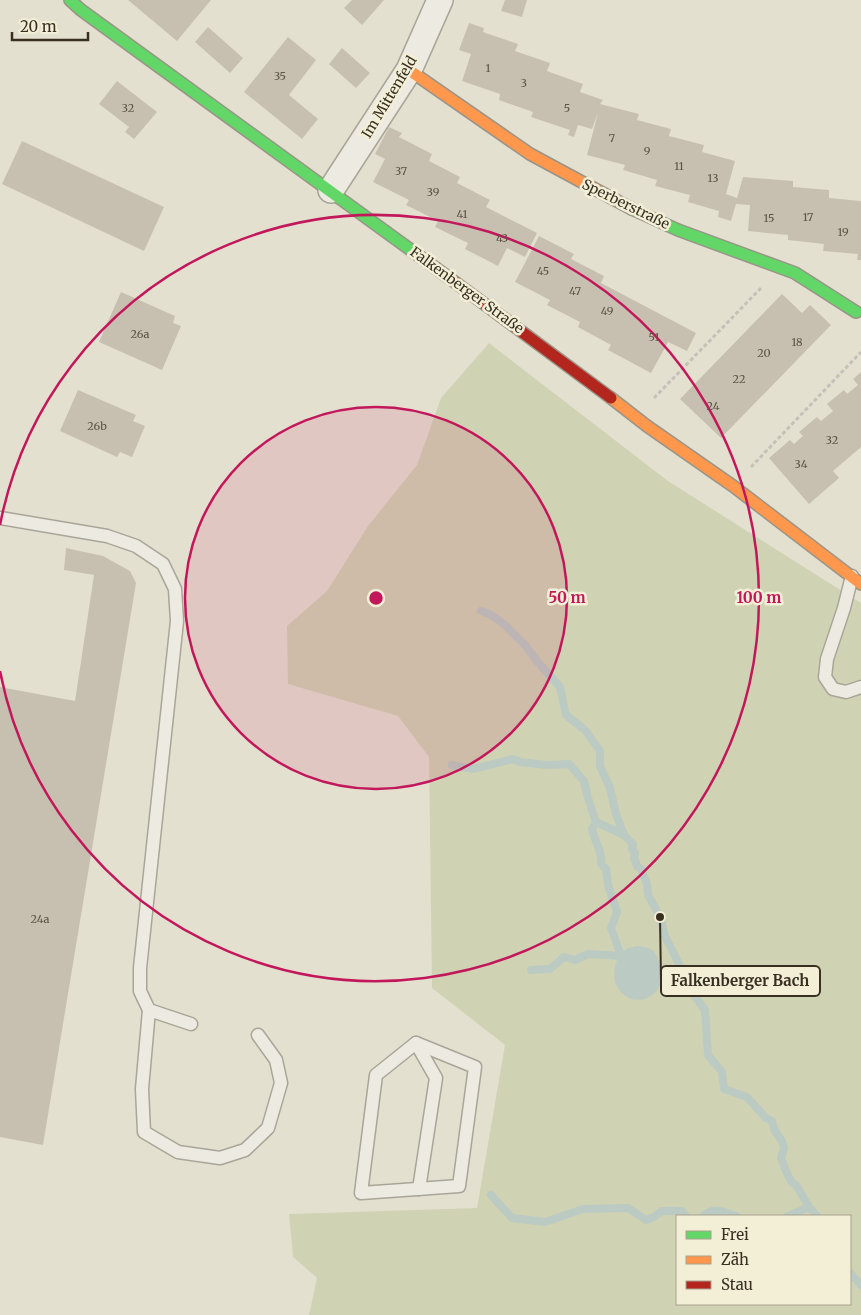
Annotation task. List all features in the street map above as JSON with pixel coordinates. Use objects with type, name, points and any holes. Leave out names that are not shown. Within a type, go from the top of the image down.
[{"type":"street","name":"Falkenberger Straße","points":[[70,0],[81,10],[331,190],[635,416],[733,486],[857,580]]},
{"type":"street","name":"Im Mittenfeld","points":[[331,190],[409,70],[440,0]]},
{"type":"street","name":"Sperberstraße","points":[[409,70],[530,154],[626,206],[678,230],[795,273],[856,312]]},
{"type":"lane","points":[[0,518],[107,536],[136,546],[163,564],[175,590],[177,621],[140,968],[140,991],[149,1010],[142,1089],[144,1132],[178,1152],[220,1158],[245,1150],[268,1128],[281,1083],[276,1060],[258,1035]]},
{"type":"lane","points":[[857,580],[844,608],[827,660],[825,677],[833,689],[846,692],[861,687]]},
{"type":"lane","points":[[149,1010],[191,1024]]},
{"type":"lane","points":[[416,1043],[436,1078],[418,1189]]},
{"type":"lane","points":[[416,1043],[475,1067],[459,1186],[361,1193],[376,1075],[416,1043]]},
{"type":"path","points":[[635,416],[781,268]]},
{"type":"path","points":[[733,486],[861,352]]},
{"type":"green space","points":[[489,343],[668,481],[861,603],[861,1315],[309,1315],[317,1278],[293,1257],[289,1214],[477,1208],[505,1045],[432,988],[429,757],[398,716],[288,684],[287,626],[327,591],[368,526],[417,465],[441,398]]},
{"type":"shaded area","points":[[637,946],[654,951],[662,975],[660,985],[651,996],[637,1000],[630,998],[618,988],[614,973],[616,962],[622,953],[626,949]]},
{"type":"building","points":[[128,0],[211,0],[177,41]]},
{"type":"building","points":[[352,0],[384,0],[362,25],[344,8]]},
{"type":"building","points":[[505,0],[527,0],[522,17],[501,11]]},
{"type":"building","points":[[469,23],[484,28],[483,32],[518,44],[515,51],[550,63],[547,71],[583,84],[580,92],[603,100],[600,104],[639,114],[637,120],[671,129],[669,136],[704,145],[702,152],[735,161],[726,194],[737,198],[743,177],[793,181],[793,187],[829,190],[829,198],[861,201],[861,260],[857,260],[858,254],[823,251],[824,244],[788,240],[788,235],[748,231],[750,205],[736,204],[731,221],[718,217],[719,211],[688,202],[690,195],[655,186],[657,180],[623,170],[625,165],[587,155],[598,113],[592,129],[578,125],[574,137],[568,135],[570,130],[531,117],[533,112],[499,100],[500,94],[462,81],[471,54],[459,50]]},
{"type":"building","points":[[208,27],[243,58],[230,73],[195,42]]},
{"type":"building","points":[[288,37],[316,60],[289,95],[318,119],[302,139],[244,92]]},
{"type":"building","points":[[342,48],[370,73],[356,88],[329,64]]},
{"type":"building","points":[[117,81],[157,112],[134,139],[125,132],[129,127],[99,104]]},
{"type":"building","points":[[389,127],[402,133],[399,137],[432,154],[429,161],[460,177],[457,183],[490,200],[486,207],[537,233],[525,257],[507,248],[498,266],[465,249],[468,243],[435,227],[438,221],[406,205],[409,200],[373,182],[385,159],[375,154]]},
{"type":"building","points":[[22,141],[164,207],[144,251],[2,184]]},
{"type":"building","points":[[539,236],[574,254],[571,259],[604,276],[601,283],[696,333],[687,351],[668,342],[651,373],[608,350],[611,345],[578,327],[580,322],[547,305],[550,300],[515,282]]},
{"type":"building","points":[[121,292],[175,316],[173,323],[181,326],[162,370],[99,342]]},
{"type":"building","points":[[782,294],[802,313],[810,305],[831,325],[721,438],[680,399]]},
{"type":"building","points":[[861,372],[861,447],[833,471],[839,478],[809,504],[769,458],[790,440],[794,444],[803,436],[799,432],[817,417],[821,421],[833,411],[827,404],[844,390],[847,394],[858,385],[853,379]]},
{"type":"building","points":[[78,390],[136,415],[133,421],[145,426],[132,457],[120,452],[117,457],[60,431]]},
{"type":"building","points":[[66,548],[103,556],[130,571],[136,583],[43,1145],[0,1137],[0,687],[75,701],[94,575],[64,570]]},
{"type":"waterway","points":[[481,611],[504,624],[525,645],[560,687],[566,715],[585,730],[600,751],[600,766],[610,788],[616,814],[624,835],[633,844],[634,858],[647,884],[648,895],[660,917],[665,936],[679,964],[677,973],[681,982],[687,986],[705,1010],[708,1055],[722,1072],[724,1089],[747,1097],[766,1118],[772,1121],[784,1148],[781,1158],[786,1171],[792,1183],[796,1185],[816,1215]]},
{"type":"waterway","points":[[452,765],[473,769],[513,759],[520,762],[546,765],[569,764],[584,781],[596,822],[624,835]]},
{"type":"waterway","points":[[531,970],[550,969],[564,957],[575,960],[588,954],[621,956],[611,928],[617,912],[608,885],[606,869],[601,864],[600,850],[592,829],[596,822]]},
{"type":"waterway","points":[[491,1195],[512,1218],[545,1222],[583,1209],[628,1208],[646,1220],[662,1211],[682,1211],[685,1215]]},
{"type":"waterway","points":[[790,1215],[809,1207]]},
{"type":"waterway","points":[[704,1215],[711,1211],[733,1215]]},
{"type":"waterway","points":[[851,1274],[861,1285]]},
{"type":"traffic: fast","points":[[70,0],[81,10],[448,277]]},
{"type":"traffic: fast","points":[[632,209],[678,230],[795,273],[856,312]]},
{"type":"traffic: slow","points":[[409,70],[530,154],[632,209]]},
{"type":"traffic: slow","points":[[611,398],[647,426],[733,486],[861,584]]},
{"type":"traffic: jam","points":[[448,277],[611,398]]},
{"type":"place","name":"Falkenberger Bach","points":[[660,917]]}]
